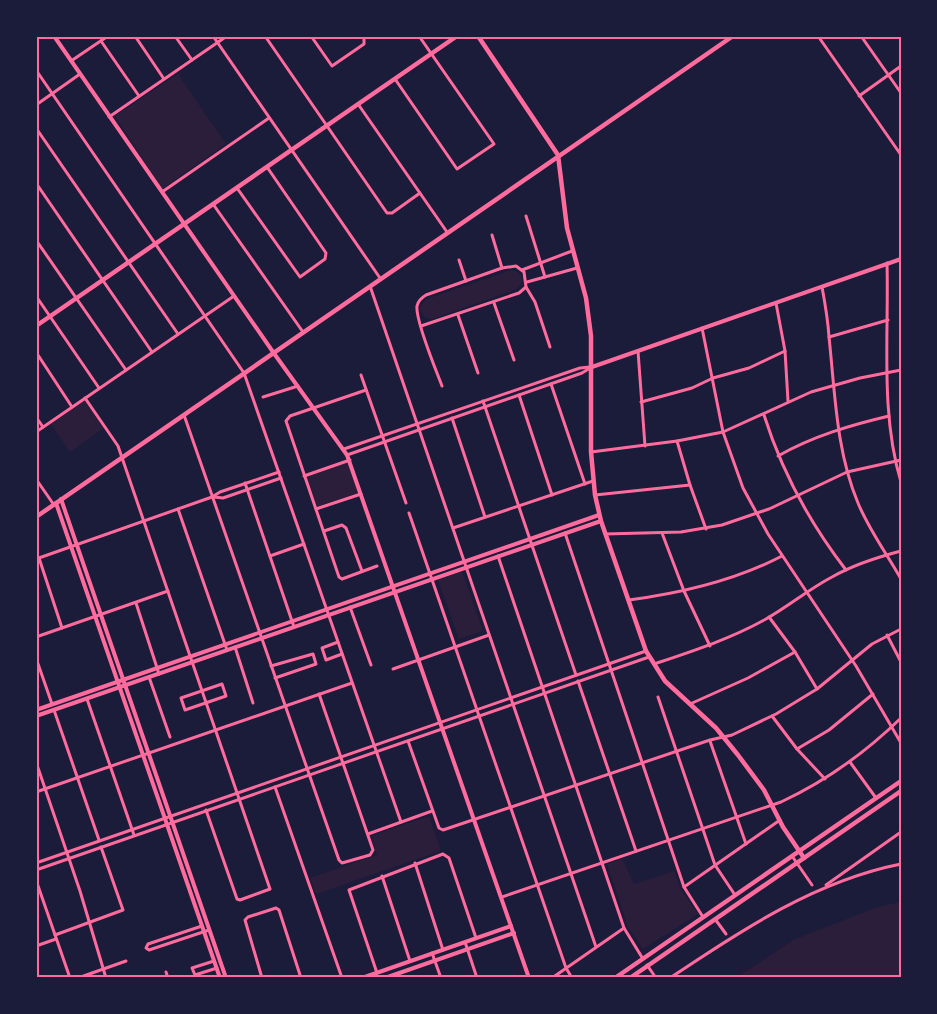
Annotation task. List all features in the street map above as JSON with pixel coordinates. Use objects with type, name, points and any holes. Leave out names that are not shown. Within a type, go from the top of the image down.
[{"type":"main road","points":[[36,326],[457,36]]},
{"type":"main road","points":[[478,36],[558,155],[572,251],[589,318],[592,367],[591,452],[595,495],[605,534],[647,654],[665,681],[723,737],[772,804],[804,858]]},
{"type":"main road","points":[[36,517],[733,36]]},
{"type":"main road","points":[[615,978],[901,781]]},
{"type":"main road","points":[[630,978],[901,791]]},
{"type":"street","points":[[54,36],[273,352],[347,454],[529,978]]},
{"type":"street","points":[[71,61],[108,36]]},
{"type":"street","points":[[135,36],[164,79]]},
{"type":"street","points":[[176,36],[192,60]]},
{"type":"street","points":[[213,36],[380,278]]},
{"type":"street","points":[[109,117],[227,36]]},
{"type":"street","points":[[265,36],[387,213],[392,213],[420,193]]},
{"type":"street","points":[[311,36],[332,66],[364,44],[364,36]]},
{"type":"street","points":[[394,79],[457,169],[494,144],[419,36]]},
{"type":"street","points":[[818,36],[901,155]]},
{"type":"street","points":[[861,36],[901,93]]},
{"type":"street","points":[[101,41],[139,96]]},
{"type":"street","points":[[859,96],[901,66]]},
{"type":"street","points":[[36,70],[244,374],[401,822]]},
{"type":"street","points":[[36,105],[80,74]]},
{"type":"street","points":[[358,104],[447,232]]},
{"type":"street","points":[[162,192],[269,118]]},
{"type":"street","points":[[36,128],[178,334]]},
{"type":"street","points":[[237,188],[300,277],[325,260],[326,253],[267,167]]},
{"type":"street","points":[[36,183],[152,352]]},
{"type":"street","points":[[213,204],[303,332]]},
{"type":"street","points":[[526,216],[545,277]]},
{"type":"street","points":[[492,235],[502,268]]},
{"type":"street","points":[[36,240],[126,370]]},
{"type":"street","points":[[522,270],[572,251]]},
{"type":"street","points":[[347,454],[901,259]]},
{"type":"street","points":[[459,260],[466,281]]},
{"type":"street","points":[[887,263],[890,416],[894,460],[901,482]]},
{"type":"street","points":[[442,386],[417,309],[422,298],[502,268],[516,266],[522,270],[526,285],[536,302],[550,347]]},
{"type":"street","points":[[421,326],[494,303],[519,293],[526,285],[577,268]]},
{"type":"street","points":[[370,286],[596,947]]},
{"type":"street","points":[[822,287],[833,386],[848,472],[858,503],[901,579]]},
{"type":"street","points":[[36,296],[99,388]]},
{"type":"street","points":[[36,432],[234,296]]},
{"type":"street","points":[[494,303],[514,360]]},
{"type":"street","points":[[776,303],[785,351],[788,401]]},
{"type":"street","points":[[458,315],[478,373]]},
{"type":"street","points":[[829,337],[888,320]]},
{"type":"street","points":[[702,328],[723,432],[733,463],[757,514],[873,694],[901,742]]},
{"type":"street","points":[[638,350],[645,446]]},
{"type":"street","points":[[641,402],[692,388],[713,378],[749,368],[785,351]]},
{"type":"street","points":[[36,352],[72,407]]},
{"type":"street","points":[[344,449],[580,368],[592,367]]},
{"type":"street","points":[[591,452],[645,446],[723,432],[764,415],[788,401],[833,386],[888,371],[901,370]]},
{"type":"street","points":[[361,375],[406,503]]},
{"type":"street","points":[[551,384],[585,484]]},
{"type":"street","points":[[263,397],[298,386]]},
{"type":"street","points":[[366,390],[290,416],[286,421],[340,578],[377,566]]},
{"type":"street","points":[[519,395],[552,495]]},
{"type":"street","points":[[85,398],[118,447],[271,888],[240,900],[237,899],[206,810]]},
{"type":"street","points":[[483,401],[576,675]]},
{"type":"street","points":[[184,415],[340,863],[372,853],[373,850],[319,694]]},
{"type":"street","points":[[764,415],[778,456],[796,495],[819,534],[846,570]]},
{"type":"street","points":[[778,456],[808,441],[890,416]]},
{"type":"street","points":[[36,417],[43,427]]},
{"type":"street","points":[[452,418],[485,517]]},
{"type":"street","points":[[677,441],[706,529]]},
{"type":"street","points":[[304,476],[350,460]]},
{"type":"street","points":[[605,534],[662,533],[706,529],[757,514],[848,472],[901,460]]},
{"type":"street","points":[[62,628],[38,558],[279,472]]},
{"type":"street","points":[[212,497],[222,498],[280,477]]},
{"type":"street","points":[[36,479],[57,502],[76,544],[101,615],[121,681],[120,687],[143,755],[169,820]]},
{"type":"street","points":[[453,528],[593,481]]},
{"type":"street","points":[[245,483],[294,627]]},
{"type":"street","points":[[595,495],[690,485]]},
{"type":"street","points":[[316,509],[361,494]]},
{"type":"street","points":[[57,502],[96,617],[125,686],[149,753],[169,820],[207,931],[226,978]]},
{"type":"street","points":[[178,509],[227,650]]},
{"type":"street","points":[[409,513],[566,968],[572,978]]},
{"type":"street","points":[[36,716],[565,533],[600,518]]},
{"type":"street","points":[[36,710],[464,561],[600,518]]},
{"type":"street","points":[[324,532],[342,525],[346,528],[362,570]]},
{"type":"street","points":[[565,533],[684,887],[704,917]]},
{"type":"street","points":[[662,533],[684,591],[710,646]]},
{"type":"street","points":[[270,556],[304,544]]},
{"type":"street","points":[[653,664],[710,646],[769,618],[846,570],[901,551]]},
{"type":"street","points":[[498,556],[624,928],[643,959]]},
{"type":"street","points":[[627,600],[684,591],[751,571],[782,556]]},
{"type":"street","points":[[36,637],[168,591]]},
{"type":"street","points":[[136,603],[159,674]]},
{"type":"street","points":[[350,608],[371,665]]},
{"type":"street","points":[[769,618],[795,652],[817,689]]},
{"type":"street","points":[[408,741],[432,811],[441,830],[710,740],[732,735],[772,716],[817,689],[872,644],[901,629]]},
{"type":"street","points":[[393,669],[489,635]]},
{"type":"street","points":[[887,635],[901,662]]},
{"type":"street","points":[[338,642],[322,648],[326,660],[342,654]]},
{"type":"street","points":[[235,647],[253,703]]},
{"type":"street","points":[[690,704],[748,678],[795,652]]},
{"type":"street","points":[[271,666],[312,653],[316,664],[275,678]]},
{"type":"street","points":[[36,870],[134,836],[238,793],[576,675],[647,654]]},
{"type":"street","points":[[36,863],[132,830],[206,810],[275,787],[578,681],[647,654]]},
{"type":"street","points":[[36,658],[123,910],[36,946]]},
{"type":"street","points":[[149,677],[170,737]]},
{"type":"street","points":[[578,681],[636,851]]},
{"type":"street","points":[[36,792],[352,683]]},
{"type":"street","points":[[222,684],[226,696],[185,710],[181,698],[203,690],[222,684]]},
{"type":"street","points":[[797,749],[829,730],[873,694]]},
{"type":"street","points":[[658,697],[715,866],[735,895]]},
{"type":"street","points":[[87,699],[134,836]]},
{"type":"street","points":[[772,716],[797,749],[825,779]]},
{"type":"street","points":[[501,897],[772,804],[808,789],[850,762],[901,718]]},
{"type":"street","points":[[710,740],[746,844]]},
{"type":"street","points":[[36,762],[90,922],[106,978]]},
{"type":"street","points":[[850,762],[876,798]]},
{"type":"street","points":[[275,787],[342,978]]},
{"type":"street","points":[[368,834],[432,811]]},
{"type":"street","points":[[684,887],[780,820]]},
{"type":"street","points":[[670,978],[770,915],[822,888],[901,832]]},
{"type":"street","points":[[377,973],[349,890],[442,854],[450,858],[476,938]]},
{"type":"street","points":[[792,856],[812,885]]},
{"type":"street","points":[[415,864],[443,950]]},
{"type":"street","points":[[822,888],[858,875],[901,864]]},
{"type":"street","points":[[852,867],[853,872],[858,875]]},
{"type":"street","points":[[382,876],[410,961]]},
{"type":"street","points":[[36,880],[70,978]]},
{"type":"street","points":[[262,978],[244,920],[278,908],[301,978]]},
{"type":"street","points":[[715,919],[726,934]]},
{"type":"street","points":[[205,925],[147,944],[146,948],[149,950],[207,931]]},
{"type":"street","points":[[362,978],[511,926]]},
{"type":"street","points":[[552,978],[624,928]]},
{"type":"street","points":[[207,931],[220,978]]},
{"type":"street","points":[[385,978],[514,933]]},
{"type":"street","points":[[465,942],[477,978]]},
{"type":"street","points":[[432,953],[441,978]]},
{"type":"street","points":[[78,978],[126,961]]},
{"type":"street","points":[[214,961],[192,968],[195,975],[217,968]]},
{"type":"street","points":[[647,965],[656,978]]},
{"type":"street","points":[[166,972],[168,978]]},
{"type":"shaded area","points":[[178,74],[226,144],[162,189],[115,116]]},
{"type":"shaded area","points":[[512,270],[518,272],[521,277],[522,282],[517,289],[433,319],[424,316],[421,312],[420,307],[426,299]]},
{"type":"shaded area","points":[[85,400],[105,427],[70,452],[51,424]]},
{"type":"shaded area","points":[[349,461],[360,493],[316,508],[306,476]]},
{"type":"shaded area","points":[[462,571],[483,631],[459,639],[438,580]]},
{"type":"shaded area","points":[[429,816],[441,851],[316,894],[310,878],[377,855],[371,836]]},
{"type":"shaded area","points":[[622,859],[634,884],[674,871],[681,890],[698,914],[643,949],[628,927],[607,864]]},
{"type":"shaded area","points":[[901,902],[901,978],[736,978],[793,940],[877,907]]}]
